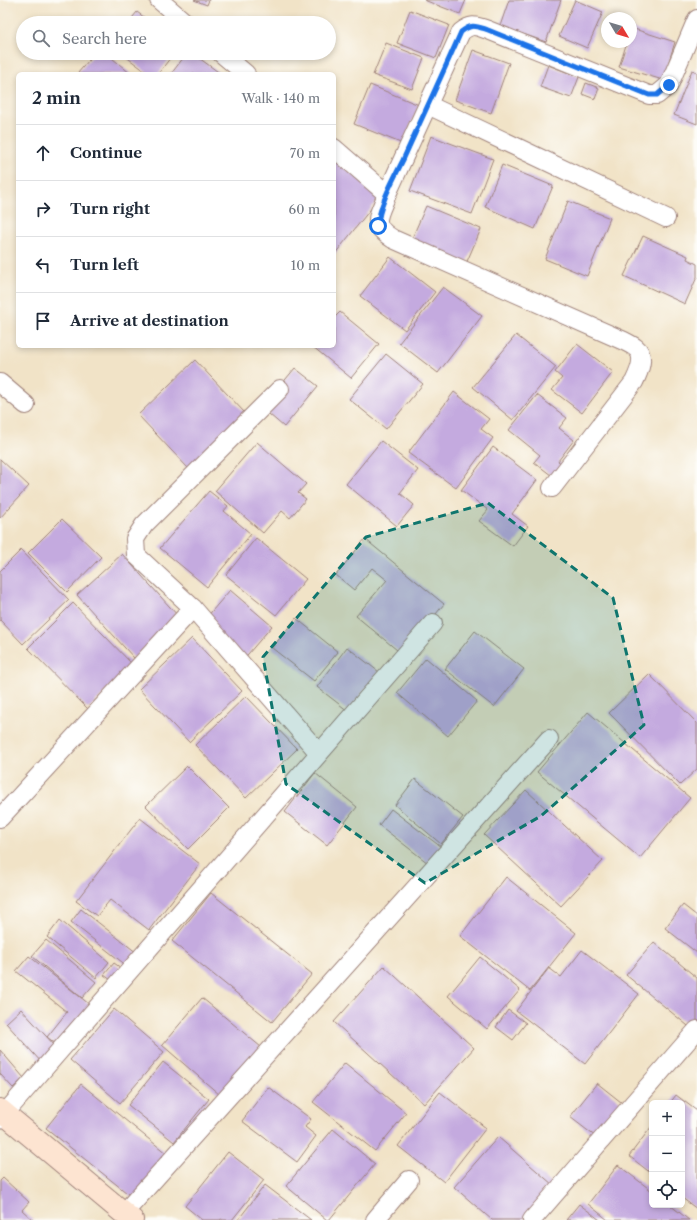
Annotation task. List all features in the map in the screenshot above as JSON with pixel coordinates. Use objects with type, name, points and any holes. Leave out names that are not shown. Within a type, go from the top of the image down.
[{"type":"main road","points":[[1,1115],[128,1217]]},
{"type":"street","points":[[159,0],[178,16]]},
{"type":"street","points":[[552,488],[634,382],[640,371],[642,360],[637,349],[624,341],[393,239],[384,233],[378,226],[378,218],[387,194],[461,32],[469,26],[476,26],[488,30],[649,95],[657,95],[669,85],[697,19]]},
{"type":"street","points":[[230,60],[244,72]]},
{"type":"street","points":[[428,105],[666,218]]},
{"type":"street","points":[[336,150],[387,194]]},
{"type":"street","points":[[0,383],[26,405]]},
{"type":"street","points":[[280,389],[144,525],[136,539],[136,555],[193,608],[319,753]]},
{"type":"street","points":[[0,818],[193,608]]},
{"type":"street","points":[[1,1115],[433,623]]},
{"type":"street","points":[[128,1217],[549,739]]},
{"type":"street","points":[[532,1220],[697,1030]]},
{"type":"street","points":[[375,1220],[409,1180]]},
{"type":"highlighted area","points":[[488,503],[613,598],[644,725],[541,816],[425,883],[286,784],[263,657],[366,537]]},
{"type":"building","points":[[194,0],[209,0],[207,5]]},
{"type":"building","points":[[424,0],[466,0],[460,14]]},
{"type":"building","points":[[509,0],[561,0],[546,42],[500,26]]},
{"type":"building","points":[[575,0],[603,12],[601,12],[601,16],[587,48],[559,36]]},
{"type":"building","points":[[410,10],[449,25],[436,58],[397,43]]},
{"type":"building","points":[[137,12],[142,16],[134,16]]},
{"type":"building","points":[[637,30],[675,42],[663,80],[619,67],[625,48],[637,48]]},
{"type":"building","points":[[386,43],[424,58],[412,89],[373,75]]},
{"type":"building","points":[[473,50],[509,63],[491,113],[455,100]]},
{"type":"building","points":[[89,60],[114,60],[129,72],[79,72]]},
{"type":"building","points":[[130,60],[169,60],[160,72],[146,72]]},
{"type":"building","points":[[182,60],[202,60],[218,72],[173,72]]},
{"type":"building","points":[[548,65],[579,77],[571,98],[540,87]]},
{"type":"building","points":[[692,70],[697,72],[697,124],[674,115]]},
{"type":"building","points":[[586,83],[599,88],[595,99],[582,94]]},
{"type":"building","points":[[370,85],[419,105],[403,144],[354,124]]},
{"type":"building","points":[[431,136],[493,159],[472,214],[410,191]]},
{"type":"building","points":[[336,161],[381,196],[336,252]]},
{"type":"building","points":[[502,165],[553,186],[535,229],[485,207]]},
{"type":"building","points":[[568,201],[610,218],[587,276],[545,259]]},
{"type":"building","points":[[426,206],[481,229],[465,266],[410,243]]},
{"type":"building","points":[[643,236],[688,256],[687,259],[697,264],[697,277],[685,304],[624,276]]},
{"type":"building","points":[[390,257],[435,292],[405,330],[360,296]]},
{"type":"building","points":[[443,287],[482,316],[438,373],[399,343]]},
{"type":"building","points":[[340,312],[379,344],[351,378],[314,348],[336,348],[336,316]]},
{"type":"building","points":[[516,335],[556,367],[513,420],[473,387]]},
{"type":"building","points":[[577,344],[613,372],[582,413],[552,390],[562,378],[555,372]]},
{"type":"building","points":[[386,354],[423,384],[386,429],[349,399]]},
{"type":"building","points":[[195,360],[245,413],[188,468],[138,415]]},
{"type":"building","points":[[295,368],[318,386],[284,427],[262,408]]},
{"type":"building","points":[[454,392],[489,419],[481,429],[493,438],[456,488],[408,453]]},
{"type":"building","points":[[537,395],[567,418],[559,428],[574,440],[558,461],[566,467],[556,479],[534,462],[540,455],[509,430]]},
{"type":"building","points":[[381,441],[418,470],[400,493],[414,505],[397,526],[346,484]]},
{"type":"building","points":[[257,442],[306,484],[298,493],[306,499],[290,518],[282,511],[263,533],[215,491]]},
{"type":"building","points":[[493,447],[537,480],[512,514],[528,526],[513,546],[479,521],[488,510],[461,490]]},
{"type":"building","points":[[0,459],[29,486],[0,518]]},
{"type":"building","points":[[209,491],[228,506],[224,511],[251,534],[207,587],[160,548]]},
{"type":"building","points":[[62,519],[101,557],[67,592],[28,553]]},
{"type":"building","points":[[256,538],[306,579],[276,615],[226,575]]},
{"type":"building","points":[[365,539],[444,604],[403,655],[356,616],[387,580],[372,568],[354,590],[336,575]]},
{"type":"building","points":[[21,550],[69,600],[23,644],[0,620],[0,571]]},
{"type":"building","points":[[122,554],[179,617],[134,658],[77,595]]},
{"type":"building","points":[[230,590],[272,626],[242,661],[200,625]]},
{"type":"building","points":[[73,603],[133,665],[88,709],[28,648]]},
{"type":"building","points":[[296,618],[338,652],[314,681],[272,648]]},
{"type":"building","points":[[475,631],[524,669],[494,707],[445,669]]},
{"type":"building","points":[[192,638],[242,691],[189,742],[139,689]]},
{"type":"building","points":[[347,647],[379,672],[348,711],[317,687]]},
{"type":"building","points":[[426,658],[477,701],[448,736],[397,693]]},
{"type":"building","points":[[649,674],[697,723],[697,769],[680,785],[609,713]]},
{"type":"building","points":[[246,696],[297,749],[246,798],[195,745]]},
{"type":"building","points":[[588,712],[690,798],[640,858],[537,772]]},
{"type":"building","points":[[187,766],[229,808],[188,849],[146,806]]},
{"type":"building","points":[[315,773],[357,807],[327,845],[285,812]]},
{"type":"building","points":[[415,779],[463,817],[441,844],[395,805]]},
{"type":"building","points":[[526,790],[603,861],[561,906],[484,835]]},
{"type":"building","points":[[391,809],[441,847],[428,863],[379,825]]},
{"type":"building","points":[[140,818],[200,864],[149,930],[110,900],[97,916],[76,901]]},
{"type":"building","points":[[506,877],[576,933],[530,991],[460,936]]},
{"type":"building","points":[[211,893],[312,974],[272,1022],[172,941]]},
{"type":"building","points":[[683,905],[697,916],[697,953],[665,928]]},
{"type":"building","points":[[81,909],[137,953],[127,966],[71,922]]},
{"type":"building","points":[[60,920],[109,962],[96,978],[47,937]]},
{"type":"building","points":[[46,940],[96,982],[82,998],[32,956]]},
{"type":"building","points":[[654,942],[697,978],[697,1024],[693,1030],[626,975]]},
{"type":"building","points":[[582,950],[639,994],[585,1064],[516,1011],[549,968],[561,977]]},
{"type":"building","points":[[29,956],[94,1008],[61,1048],[47,1037],[67,1012],[16,971]]},
{"type":"building","points":[[480,957],[520,990],[487,1029],[448,996]]},
{"type":"building","points":[[114,963],[124,970],[114,982],[104,975]]},
{"type":"building","points":[[384,966],[474,1048],[424,1104],[334,1022]]},
{"type":"building","points":[[202,998],[261,1047],[220,1095],[162,1045]]},
{"type":"building","points":[[21,1009],[57,1048],[42,1063],[6,1023]]},
{"type":"building","points":[[114,1009],[164,1052],[120,1103],[70,1060]]},
{"type":"building","points":[[508,1010],[526,1023],[513,1040],[496,1027]]},
{"type":"building","points":[[0,1050],[24,1078],[13,1088],[0,1074]]},
{"type":"building","points":[[163,1062],[209,1099],[174,1142],[128,1105]]},
{"type":"building","points":[[345,1063],[406,1113],[375,1151],[313,1102]]},
{"type":"building","points":[[597,1083],[626,1106],[600,1140],[570,1117]]},
{"type":"building","points":[[81,1084],[177,1162],[142,1205],[46,1128]]},
{"type":"building","points":[[268,1087],[311,1119],[305,1127],[316,1136],[297,1162],[242,1121]]},
{"type":"building","points":[[440,1092],[486,1128],[444,1182],[398,1146]]},
{"type":"building","points":[[676,1095],[683,1100],[672,1100]]},
{"type":"building","points":[[685,1102],[697,1111],[697,1209],[685,1200]]},
{"type":"building","points":[[333,1129],[375,1164],[329,1220],[327,1220],[286,1186]]},
{"type":"building","points":[[649,1130],[649,1172],[629,1156]]},
{"type":"building","points":[[498,1137],[553,1185],[523,1220],[492,1220],[454,1187]]},
{"type":"building","points":[[228,1152],[264,1180],[232,1220],[202,1220],[185,1206]]},
{"type":"building","points":[[618,1165],[649,1189],[649,1208],[674,1208],[689,1220],[608,1220],[588,1204]]},
{"type":"building","points":[[3,1178],[29,1202],[22,1210],[33,1220],[0,1220],[0,1181]]},
{"type":"building","points":[[265,1185],[311,1220],[238,1220]]},
{"type":"building","points":[[579,1204],[600,1220],[566,1220]]},
{"type":"route","points":[[378,226],[378,218],[387,194],[461,32],[469,26],[476,26],[488,30],[649,95],[657,95],[669,85]]}]
